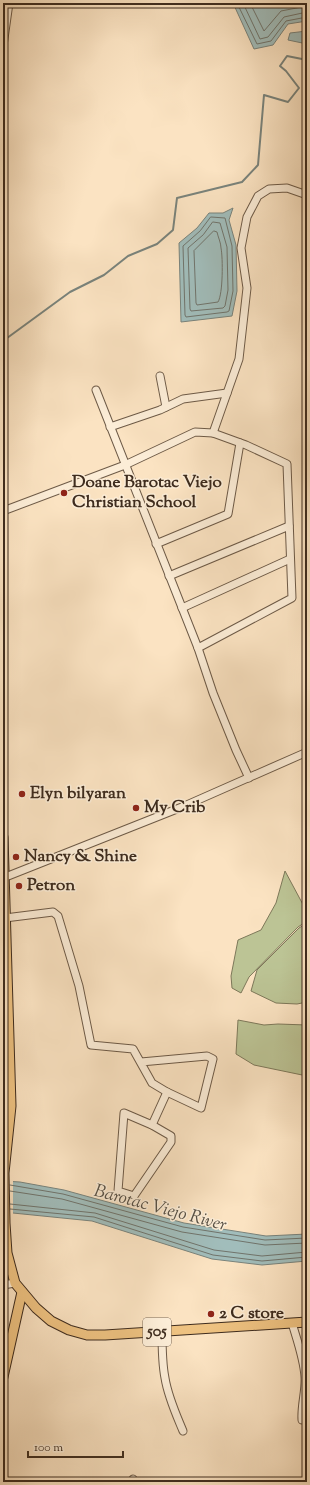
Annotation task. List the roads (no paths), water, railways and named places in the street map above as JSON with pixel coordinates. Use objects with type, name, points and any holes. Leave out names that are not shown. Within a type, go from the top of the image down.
[{"type":"main road","name":"505","points":[[3,837],[3,878],[6,918],[6,1011],[10,1106],[4,1173],[5,1223],[7,1253],[15,1283],[36,1308],[51,1321],[69,1330],[87,1335],[307,1322]]},
{"type":"main road","points":[[3,1377],[22,1292]]},
{"type":"street","points":[[3,46],[9,3]]},
{"type":"street","points":[[213,433],[239,359],[247,288],[241,248],[247,216],[258,196],[269,189],[287,188],[307,195]]},
{"type":"street","points":[[160,376],[166,407]]},
{"type":"street","points":[[96,390],[124,465],[198,648],[213,693],[249,778]]},
{"type":"street","points":[[110,427],[166,407],[183,399],[227,393]]},
{"type":"street","points":[[3,511],[124,465],[195,432],[213,433],[240,443],[287,464],[292,598],[198,648]]},
{"type":"street","points":[[156,544],[228,514],[240,443]]},
{"type":"street","points":[[169,576],[289,526]]},
{"type":"street","points":[[182,608],[290,559]]},
{"type":"street","points":[[3,878],[182,807],[307,752]]},
{"type":"street","points":[[6,918],[53,912],[58,916],[79,986],[91,1045],[133,1049],[152,1083],[201,1108],[212,1059],[207,1056],[141,1062]]},
{"type":"street","points":[[152,1125],[167,1092]]},
{"type":"street","points":[[124,1113],[152,1125],[171,1136],[171,1142],[134,1196],[118,1191],[124,1113]]},
{"type":"street","points":[[3,1285],[15,1283]]},
{"type":"street","points":[[292,1323],[305,1376],[301,1408],[302,1420]]},
{"type":"street","points":[[162,1331],[164,1378],[170,1399],[183,1431]]},
{"type":"water","points":[[233,3],[307,3],[307,21],[288,24],[273,45],[254,49]]},
{"type":"water","points":[[307,31],[307,44],[288,40],[290,33]]},
{"type":"water","points":[[233,208],[229,220],[236,245],[237,291],[232,316],[181,322],[179,243],[197,228],[209,213],[223,213]]},
{"type":"water","points":[[3,1181],[20,1182],[64,1190],[184,1223],[266,1236],[307,1234],[307,1261],[262,1265],[212,1259],[92,1221],[3,1212]]},
{"type":"waterway","points":[[3,341],[70,292],[104,275],[128,256],[157,244],[173,230],[177,198],[242,182],[258,165],[264,95],[288,102],[299,88],[286,71],[280,66],[287,56],[307,60]]},
{"type":"place","name":"Doane Barotac Viejo Christian School","points":[[64,493]]},
{"type":"place","name":"Elyn bilyaran","points":[[22,794]]},
{"type":"place","name":"My Crib","points":[[136,808]]},
{"type":"place","name":"Nancy & Shine","points":[[16,857]]},
{"type":"place","name":"Petron","points":[[19,886]]},
{"type":"place","name":"2 C store","points":[[211,1314]]},
{"type":"water label","name":"Barotac Viejo River","points":[[160,1209]]}]
